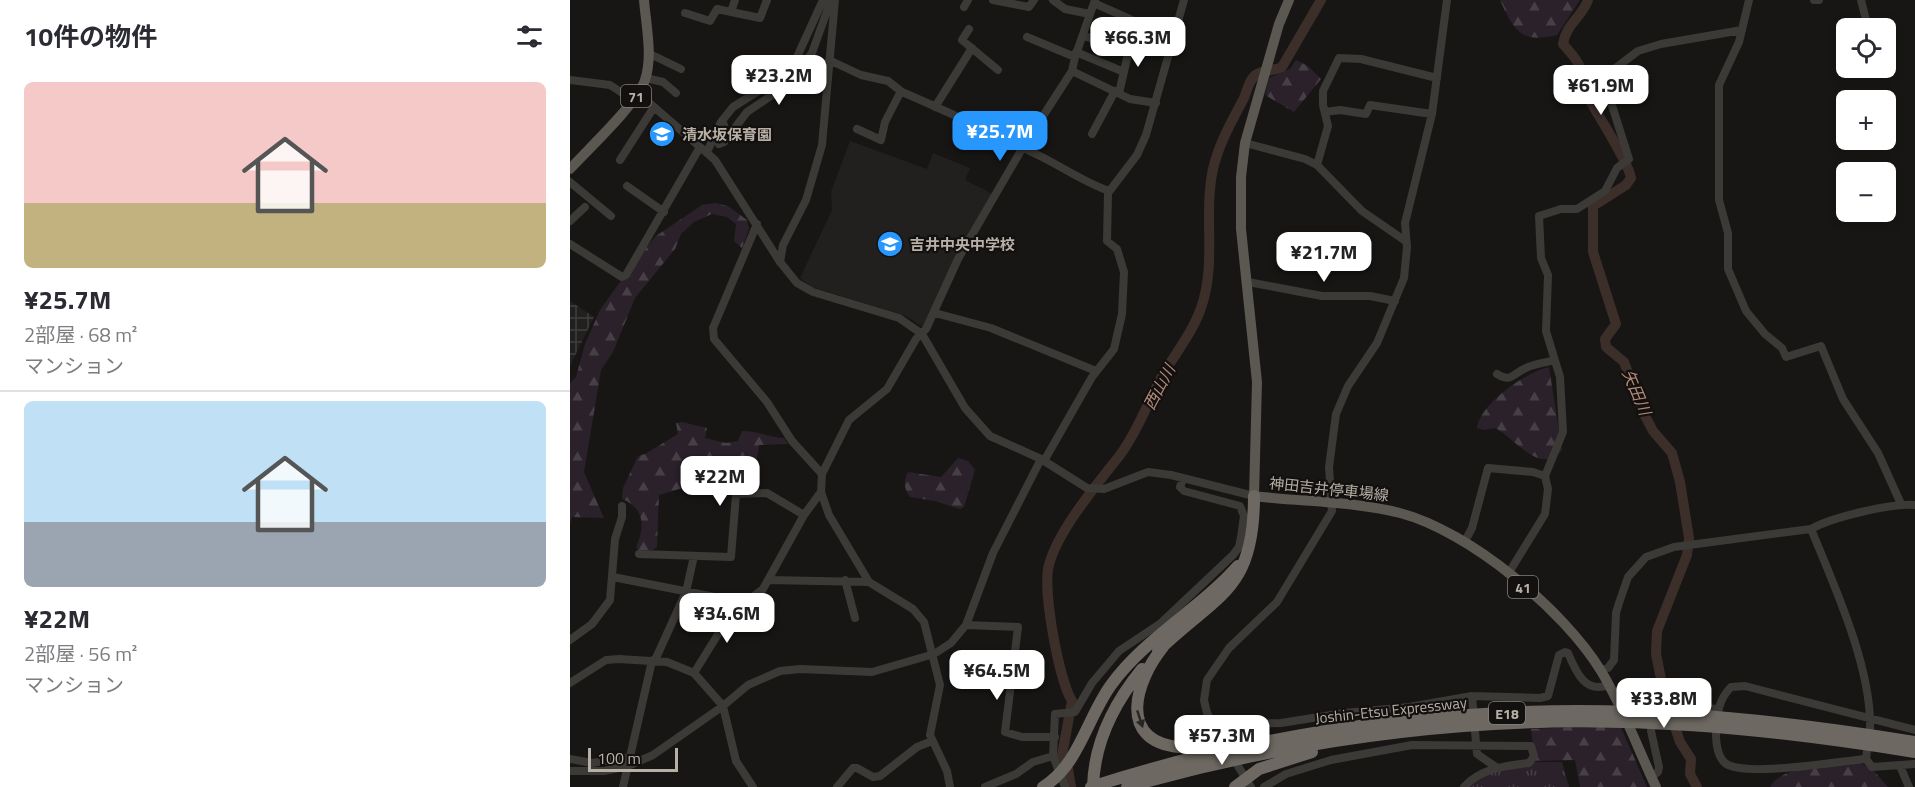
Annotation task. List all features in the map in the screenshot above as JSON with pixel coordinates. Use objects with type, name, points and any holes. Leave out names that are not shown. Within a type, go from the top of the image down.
[{"type":"highway","points":[[1095,786],[1099,748],[1115,708],[1132,682],[1163,647],[1226,591],[1239,574],[1250,548],[1254,496]]},
{"type":"highway","points":[[1046,785],[1074,754],[1110,686],[1142,652],[1235,569],[1250,548]]},
{"type":"highway","points":[[1163,647],[1144,675],[1136,704],[1143,729],[1157,741],[1167,744],[1200,746],[1366,723],[1403,721]]},
{"type":"highway","points":[[1085,787],[1088,758],[1101,720],[1142,652]]},
{"type":"highway","name":"Joshin-Etsu Expressway","points":[[1095,786],[1252,745],[1403,721],[1492,714],[1723,718],[1915,742]]},
{"type":"highway","name":"Joshin-Etsu Expressway","points":[[1127,787],[1273,751],[1360,737],[1449,727],[1612,717]]},
{"type":"highway","name":"Joshin-Etsu Expressway","points":[[1723,718],[1915,752]]},
{"type":"highway","points":[[1235,787],[1258,769],[1287,758],[1361,741],[1449,727]]},
{"type":"main road","name":"71","points":[[570,169],[635,97],[646,78],[648,53],[644,0]]},
{"type":"main road","name":"神田吉井停車場線","points":[[1289,0],[1245,143],[1240,207],[1257,382],[1254,496],[1331,503],[1400,513],[1437,526],[1465,541],[1508,574],[1568,627],[1601,670],[1653,782]]},
{"type":"street","points":[[731,12],[735,0]]},
{"type":"street","points":[[685,13],[710,21],[717,9],[759,18],[766,0]]},
{"type":"street","points":[[570,244],[622,277],[626,275],[638,258],[647,235],[722,121],[733,107],[785,72],[806,42],[823,0]]},
{"type":"street","points":[[722,121],[724,125],[718,140],[719,144],[724,142],[747,112],[787,84],[812,53],[833,0]]},
{"type":"street","points":[[780,262],[783,245],[806,200],[822,145],[833,0]]},
{"type":"street","points":[[993,0],[1029,7],[1034,0]]},
{"type":"street","points":[[1053,0],[1065,9],[1090,14]]},
{"type":"street","points":[[570,771],[604,771],[653,754],[723,706],[748,685],[780,671],[800,669],[872,672],[934,654],[951,644],[966,625],[993,554],[1042,460],[1096,371],[1114,349],[1122,314],[1124,272],[1117,249],[1109,244],[1106,233],[1109,225],[1109,191],[1137,155],[1156,103],[1184,0]]},
{"type":"street","points":[[1250,786],[1216,728],[1204,700],[1210,672],[1229,648],[1277,602],[1332,511],[1329,467],[1335,414],[1348,386],[1377,343],[1395,301],[1406,262],[1405,223],[1432,114],[1447,0]]},
{"type":"street","points":[[1749,0],[1742,30],[1719,85],[1718,97],[1720,133],[1717,183],[1728,233],[1728,268],[1752,319],[1782,348],[1786,357],[1821,346],[1843,399],[1878,453],[1901,504]]},
{"type":"street","points":[[1814,0],[1819,0]]},
{"type":"street","points":[[1861,0],[1866,18]]},
{"type":"street","points":[[950,787],[947,771],[929,730],[940,694],[940,684],[924,622],[919,615],[869,582],[839,534],[821,492],[822,474],[849,420],[887,389],[916,339],[922,334],[935,313],[958,259],[1023,147],[1072,71],[1095,2],[1134,21]]},
{"type":"street","points":[[969,29],[962,40],[998,70]]},
{"type":"street","points":[[1508,574],[1545,514],[1548,489],[1545,476],[1563,432],[1560,377],[1546,332],[1548,275],[1541,258],[1539,216],[1545,213],[1577,209],[1605,191],[1617,168],[1629,159],[1609,96],[1612,70],[1638,51],[1661,44],[1742,30]]},
{"type":"street","points":[[1084,36],[1129,51]]},
{"type":"street","points":[[1027,37],[1124,72]]},
{"type":"street","points":[[1092,134],[1117,92],[1132,37]]},
{"type":"street","points":[[935,107],[972,48]]},
{"type":"street","points":[[648,53],[681,69]]},
{"type":"street","points":[[1317,165],[1328,126],[1323,91],[1339,58],[1361,59],[1437,78]]},
{"type":"street","points":[[829,60],[861,75],[888,81],[901,91],[1023,147],[1075,173],[1085,182],[1109,191]]},
{"type":"street","points":[[1072,71],[1130,99],[1156,103]]},
{"type":"street","points":[[646,78],[663,82],[676,93]]},
{"type":"street","points":[[570,81],[610,85],[654,107],[704,149],[721,167],[780,262],[806,289],[889,314],[922,334],[965,408],[979,427],[1002,443],[1042,460],[1092,488],[1115,486],[1148,472],[1254,496]]},
{"type":"street","points":[[858,129],[881,140],[885,122],[901,91]]},
{"type":"street","points":[[1325,112],[1340,110],[1366,114],[1370,105],[1432,114]]},
{"type":"street","points":[[620,160],[654,107]]},
{"type":"street","points":[[1245,143],[1305,159],[1317,165],[1362,211],[1404,240]]},
{"type":"street","points":[[570,183],[611,216]]},
{"type":"street","points":[[627,186],[664,212]]},
{"type":"street","points":[[570,221],[585,207]]},
{"type":"street","points":[[757,224],[712,333],[717,344],[767,402],[792,441],[822,474]]},
{"type":"street","points":[[1248,282],[1322,296],[1370,296],[1395,301]]},
{"type":"street","points":[[935,313],[991,328],[1096,371]]},
{"type":"street","points":[[1497,374],[1506,379],[1514,378],[1523,369],[1554,360]]},
{"type":"street","points":[[1465,541],[1472,528],[1488,468],[1533,472],[1545,476]]},
{"type":"street","points":[[1065,787],[1053,756],[1055,714],[1075,712],[1092,683],[1119,651],[1161,623],[1239,547],[1244,516],[1240,506],[1184,491],[1180,487],[1182,479]]},
{"type":"street","points":[[694,673],[720,631],[744,603],[755,597],[768,580],[804,515],[821,492]]},
{"type":"street","points":[[639,554],[731,557],[735,494],[767,493],[804,515]]},
{"type":"street","points":[[1601,670],[1608,668],[1614,660],[1616,613],[1628,577],[1646,556],[1674,547],[1811,529],[1826,520],[1901,504],[1915,505]]},
{"type":"street","points":[[570,640],[592,624],[610,600],[614,547],[622,506]]},
{"type":"street","points":[[1811,529],[1848,622],[1869,702],[1870,729]]},
{"type":"street","points":[[623,787],[652,661],[656,658],[686,592],[694,556]]},
{"type":"street","points":[[613,577],[744,603]]},
{"type":"street","points":[[768,580],[869,582]]},
{"type":"street","points":[[845,580],[855,618]]},
{"type":"street","points":[[966,625],[1018,627],[1005,732],[1022,737],[1054,737]]},
{"type":"street","points":[[1216,728],[1281,723],[1473,698],[1530,699],[1548,696],[1559,655],[1565,652],[1569,653],[1582,680],[1596,687],[1609,685]]},
{"type":"street","points":[[570,682],[606,660],[667,662],[694,673],[723,706],[736,761],[753,787]]},
{"type":"street","points":[[1915,730],[1745,686],[1731,687],[1725,693],[1718,752],[1723,762],[1733,767],[1766,770],[1867,755],[1872,767],[1915,764]]},
{"type":"street","points":[[1473,698],[1475,743],[1479,757],[1489,760],[1496,767]]},
{"type":"street","points":[[1653,782],[1659,767],[1651,731],[1654,709],[1671,701],[1723,718]]},
{"type":"street","points":[[837,787],[853,768],[873,777],[880,776],[917,747],[932,741]]},
{"type":"street","points":[[1264,787],[1286,774],[1331,760],[1412,745],[1475,743],[1531,746],[1534,756],[1529,763],[1496,767],[1473,779],[1464,787]]},
{"type":"street","points":[[985,787],[1016,774],[1033,762],[1053,756]]},
{"type":"street","points":[[570,759],[592,763],[629,761]]},
{"type":"street","points":[[1900,766],[1910,787]]},
{"type":"street","points":[[1910,787],[1915,779]]},
{"type":"shaded area","name":"吉井中央中学校","points":[[850,141],[927,169],[933,153],[970,168],[965,180],[995,195],[924,328],[906,316],[812,287],[800,278],[832,210],[831,192]]},
{"type":"shaded area","points":[[570,301],[594,317],[570,366]]},
{"type":"green space","points":[[1500,0],[1580,0],[1557,35],[1535,38],[1527,36],[1515,27]]},
{"type":"green space","points":[[1296,60],[1308,66],[1321,79],[1294,112],[1265,95],[1269,78],[1290,69]]},
{"type":"green space","points":[[715,203],[728,206],[747,220],[749,229],[742,248],[734,241],[736,224],[727,217],[712,214],[694,222],[681,234],[675,249],[635,298],[613,352],[601,370],[584,472],[604,518],[572,517],[570,524],[570,383],[576,377],[585,344],[600,310],[620,282],[628,278],[647,246],[656,236],[702,205]]},
{"type":"green space","points":[[1549,367],[1562,450],[1554,457],[1537,458],[1495,428],[1484,430],[1477,428],[1486,409],[1495,399],[1528,375]]},
{"type":"green space","points":[[682,422],[707,428],[705,438],[726,443],[738,441],[742,431],[784,438],[788,444],[759,445],[756,465],[731,468],[729,480],[703,482],[659,495],[657,547],[653,550],[638,550],[636,547],[641,533],[641,519],[635,508],[622,499],[623,488],[638,456],[678,434],[676,423]]},
{"type":"green space","points":[[958,458],[968,461],[975,470],[964,507],[960,509],[935,501],[910,497],[905,485],[908,472],[941,477]]},
{"type":"green space","points":[[1620,725],[1647,787],[1580,787],[1575,760],[1535,761],[1531,729]]},
{"type":"green space","points":[[1533,762],[1562,762],[1569,787],[1467,787],[1497,769]]},
{"type":"green space","points":[[1860,763],[1873,770],[1888,787],[1770,787],[1776,779],[1798,770],[1825,765]]},
{"type":"waterway","name":"西山川","points":[[1071,787],[1068,769],[1062,755],[1072,701],[1062,674],[1053,634],[1047,577],[1049,565],[1070,522],[1127,445],[1159,381],[1190,333],[1198,316],[1206,291],[1208,274],[1209,204],[1213,169],[1222,141],[1250,82],[1257,74],[1282,67],[1321,0]]},
{"type":"waterway","name":"矢田川","points":[[1588,0],[1567,31],[1563,44],[1578,63],[1586,94],[1619,150],[1631,178],[1626,185],[1593,206],[1593,252],[1616,324],[1605,339],[1606,347],[1624,362],[1643,412],[1653,431],[1672,453],[1680,482],[1689,538],[1687,555],[1657,631],[1656,654],[1664,694],[1680,742],[1691,759],[1690,774],[1697,787]]},
{"type":"place","name":"清水坂保育園","points":[[662,134]]},
{"type":"place","name":"吉井中央中学校","points":[[890,244]]}]
